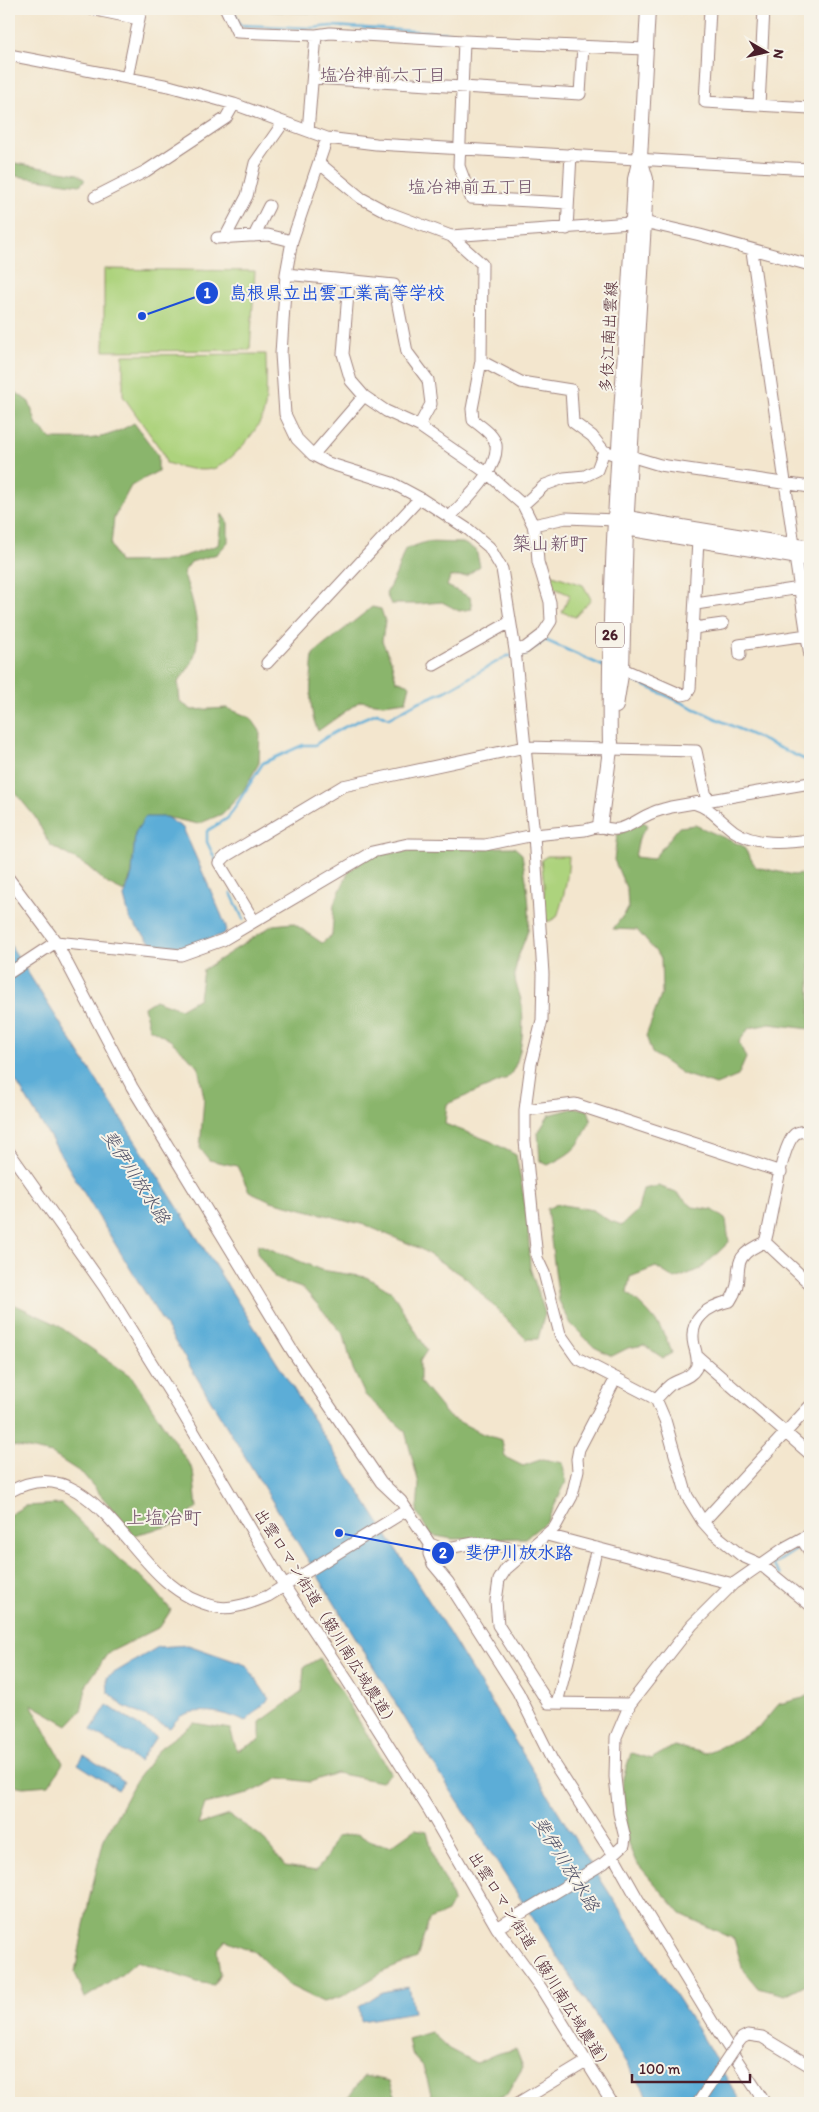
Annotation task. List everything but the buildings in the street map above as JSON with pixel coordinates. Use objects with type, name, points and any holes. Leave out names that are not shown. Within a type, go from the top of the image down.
[{"type":"main road","name":"多伎江南出雲線","points":[[623,522],[624,456],[638,222],[646,179],[640,158],[648,9]]},
{"type":"main road","points":[[623,522],[698,540],[795,551],[810,548]]},
{"type":"main road","points":[[623,522],[795,551],[810,559]]},
{"type":"main road","name":"26","points":[[600,826],[610,750],[623,522]]},
{"type":"street","points":[[91,9],[140,14],[128,78]]},
{"type":"street","points":[[226,9],[238,32],[316,35],[330,33],[645,49]]},
{"type":"street","points":[[710,9],[705,102],[810,108]]},
{"type":"street","points":[[759,105],[764,9]]},
{"type":"street","points":[[308,131],[316,35]]},
{"type":"street","points":[[464,41],[459,166],[471,198],[568,203]]},
{"type":"street","points":[[313,78],[580,94],[582,46]]},
{"type":"street","points":[[9,55],[169,86],[234,104],[327,138],[376,144],[810,169]]},
{"type":"street","points":[[95,197],[146,171],[226,118],[234,104]]},
{"type":"street","points":[[283,123],[255,163],[247,196],[227,234],[222,238],[268,236],[292,240]]},
{"type":"street","points":[[327,138],[292,240],[286,274],[281,354],[285,414],[298,439],[313,455],[328,463],[392,483],[420,498],[469,530],[489,546],[502,569],[515,650],[534,835],[543,983],[542,1020],[531,1064],[525,1110],[525,1140],[537,1258],[544,1273],[560,1334],[577,1358],[656,1399],[665,1420],[687,1496],[703,1522],[712,1532],[742,1556],[760,1564],[810,1604]]},
{"type":"street","points":[[567,229],[571,154]]},
{"type":"street","points":[[319,163],[361,198],[387,212],[451,236],[482,264],[481,360],[472,409],[473,420],[490,434],[496,444],[493,466],[488,474],[449,518]]},
{"type":"street","points":[[254,236],[269,206]]},
{"type":"street","points":[[451,236],[567,229],[638,222],[700,235],[810,265]]},
{"type":"street","points":[[752,250],[810,656]]},
{"type":"street","points":[[286,274],[394,285],[407,352],[428,380],[431,404],[419,426]]},
{"type":"street","points":[[349,281],[343,354],[351,381],[364,396],[386,411],[419,426],[488,474],[523,505],[533,525],[538,562],[550,602],[551,621],[542,635],[525,648],[515,650]]},
{"type":"street","points":[[481,360],[521,382],[571,390],[573,422],[592,436],[604,451],[660,465],[810,488]]},
{"type":"street","points":[[313,455],[364,396]]},
{"type":"street","points":[[523,505],[545,485],[564,478],[586,476],[596,470],[604,451]]},
{"type":"street","points":[[267,663],[420,498]]},
{"type":"street","points":[[533,525],[566,518],[623,522]]},
{"type":"street","points":[[615,666],[682,695],[687,694],[690,690],[698,540]]},
{"type":"street","points":[[696,604],[800,588]]},
{"type":"street","points":[[434,665],[510,622]]},
{"type":"street","points":[[694,628],[724,624]]},
{"type":"street","points":[[740,655],[739,645],[807,635]]},
{"type":"street","points":[[254,921],[219,863],[226,856],[343,786],[525,747],[696,751],[707,802]]},
{"type":"street","points":[[9,973],[56,942],[181,955],[223,940],[372,852],[408,844],[485,844],[534,835],[585,830],[600,826],[609,830],[621,830],[652,813],[671,807],[810,782]]},
{"type":"street","points":[[694,804],[705,807],[735,832],[747,837],[777,843],[810,840]]},
{"type":"street","points":[[9,879],[56,942],[132,1087],[293,1352],[381,1482],[401,1501],[430,1544],[443,1549],[474,1543],[496,1545],[523,1551],[533,1546]]},
{"type":"street","points":[[525,1110],[575,1104],[781,1172]]},
{"type":"street","points":[[765,1242],[787,1150],[795,1134],[804,1130],[810,1131]]},
{"type":"street","name":"出雲ロマン街道（簸川南広域農道）","points":[[9,1152],[105,1288],[187,1421],[284,1587],[347,1680],[428,1810],[497,1928],[541,1988],[612,2103]]},
{"type":"street","points":[[765,1242],[810,1284]]},
{"type":"street","points":[[656,1399],[672,1384],[687,1378],[696,1368],[697,1356],[694,1342],[694,1327],[700,1315],[714,1305],[730,1301],[737,1292],[739,1261],[748,1249],[765,1242]]},
{"type":"street","points":[[697,1356],[786,1431],[810,1454]]},
{"type":"street","points":[[616,1378],[579,1449],[577,1459],[578,1470],[572,1496],[555,1527],[506,1569],[499,1580],[496,1601],[498,1625],[548,1703],[630,1704]]},
{"type":"street","points":[[703,1522],[810,1406]]},
{"type":"street","points":[[9,1492],[21,1485],[37,1482],[58,1482],[76,1491],[96,1505],[164,1580],[184,1594],[218,1607],[251,1603],[284,1587],[407,1510]]},
{"type":"street","points":[[547,1535],[733,1584]]},
{"type":"street","points":[[497,1928],[608,1859],[624,1845],[625,1838],[619,1813],[615,1777],[616,1737],[630,1704],[692,1625],[733,1584],[786,1546],[806,1537],[810,1552]]},
{"type":"street","points":[[430,1544],[429,1554],[433,1564],[448,1582],[518,1692],[552,1760],[608,1859],[641,1905],[765,2103]]},
{"type":"street","points":[[557,1703],[597,1548]]},
{"type":"street","points":[[698,2103],[742,2038],[755,2035],[810,2066]]},
{"type":"street","points":[[518,2103],[586,2062]]},
{"type":"green space","points":[[250,9],[341,9],[340,14]]},
{"type":"green space","points":[[9,162],[78,174],[85,180],[80,185],[9,175]]},
{"type":"green space","points":[[104,269],[255,271],[250,350],[104,351]]},
{"type":"green space","points":[[266,354],[266,402],[260,422],[234,455],[226,462],[212,469],[195,469],[166,463],[163,453],[123,396],[123,355]]},
{"type":"green space","points":[[9,387],[29,402],[37,425],[51,439],[94,438],[112,434],[134,423],[158,455],[158,471],[131,486],[114,518],[111,545],[119,562],[169,561],[218,545],[222,514],[228,523],[228,542],[217,554],[191,562],[183,573],[196,617],[197,641],[192,662],[178,682],[180,702],[192,710],[227,708],[251,718],[260,731],[259,763],[242,793],[222,814],[198,824],[166,817],[135,833],[132,874],[124,892],[108,884],[87,866],[50,845],[35,817],[9,785]]},
{"type":"green space","points":[[426,542],[463,543],[476,550],[480,566],[466,576],[450,577],[447,586],[470,597],[472,609],[459,611],[442,602],[391,604],[386,594],[405,549]]},
{"type":"green space","points":[[545,559],[553,575],[583,585],[591,599],[575,617],[562,612],[570,595],[550,586],[541,560]]},
{"type":"green space","points":[[372,607],[381,609],[385,621],[382,641],[391,660],[396,680],[410,685],[406,701],[383,704],[360,701],[318,731],[311,703],[313,654]]},
{"type":"green space","points":[[643,822],[648,825],[639,838],[635,857],[653,859],[679,827],[695,825],[743,846],[756,867],[794,875],[810,873],[810,1029],[770,1024],[749,1028],[739,1042],[746,1058],[738,1076],[716,1085],[683,1074],[652,1053],[646,1036],[662,993],[661,958],[637,930],[613,929],[628,909],[627,890],[614,860],[617,835]]},
{"type":"green space","points":[[514,847],[522,854],[529,912],[528,930],[518,956],[515,974],[523,1019],[519,1053],[512,1072],[506,1079],[447,1104],[445,1124],[490,1141],[516,1155],[528,1219],[530,1268],[545,1313],[538,1339],[526,1339],[467,1279],[419,1248],[365,1225],[271,1201],[249,1191],[237,1166],[209,1160],[200,1148],[204,1098],[198,1066],[170,1040],[149,1028],[144,1007],[155,1000],[180,1009],[199,998],[203,970],[273,925],[293,923],[322,943],[332,935],[334,904],[349,871],[372,855],[437,848]]},
{"type":"green space","points":[[547,856],[569,856],[568,872],[557,917],[550,921],[544,921],[544,883],[541,860]]},
{"type":"green space","points":[[575,1108],[588,1110],[591,1119],[580,1142],[571,1152],[548,1165],[540,1161],[538,1133],[549,1115]]},
{"type":"green space","points":[[659,1186],[676,1193],[693,1207],[713,1210],[726,1220],[729,1242],[701,1269],[675,1279],[656,1267],[630,1277],[627,1293],[642,1306],[660,1327],[672,1353],[663,1358],[644,1345],[628,1348],[612,1356],[594,1347],[571,1324],[559,1301],[547,1209],[557,1204],[593,1210],[608,1220],[622,1225],[638,1210],[643,1189]]},
{"type":"green space","points":[[258,1244],[321,1270],[366,1277],[392,1292],[427,1350],[420,1361],[420,1382],[448,1416],[483,1434],[502,1440],[505,1457],[523,1466],[543,1459],[563,1463],[566,1482],[547,1521],[526,1538],[453,1539],[430,1535],[417,1512],[419,1484],[405,1431],[365,1395],[352,1367],[344,1335],[304,1289],[276,1279],[257,1253]]},
{"type":"green space","points":[[9,1302],[56,1324],[132,1377],[193,1470],[197,1508],[177,1524],[134,1535],[83,1474],[52,1454],[9,1445]]},
{"type":"green space","points":[[61,1504],[122,1562],[148,1582],[171,1610],[160,1627],[108,1653],[87,1684],[81,1711],[68,1725],[31,1704],[63,1763],[49,1785],[23,1787],[9,1784],[9,1515],[25,1506]]},
{"type":"green space","points":[[320,1658],[391,1773],[381,1782],[336,1773],[310,1782],[280,1778],[248,1794],[205,1804],[198,1825],[229,1815],[261,1836],[285,1866],[316,1871],[327,1856],[336,1837],[357,1834],[376,1844],[391,1846],[415,1829],[427,1831],[436,1866],[447,1883],[453,1901],[447,1912],[429,1920],[417,1958],[385,1971],[343,1996],[323,2002],[290,1986],[255,1952],[226,1940],[217,1950],[220,1974],[214,1985],[197,1982],[137,1961],[121,1975],[85,1998],[75,1972],[89,1900],[104,1839],[136,1780],[161,1747],[194,1723],[230,1729],[237,1751],[260,1740],[260,1722],[302,1692],[304,1667]]},
{"type":"green space","points":[[810,1693],[810,1982],[785,1995],[758,1988],[743,1970],[734,1939],[681,1914],[636,1862],[622,1830],[623,1778],[631,1753],[651,1759],[674,1746],[705,1753],[732,1742],[760,1726],[779,1704],[803,1698]]},
{"type":"green space","points":[[431,2032],[449,2049],[476,2063],[496,2054],[516,2049],[523,2067],[507,2094],[488,2103],[427,2103],[431,2094],[423,2066],[411,2053],[408,2039]]},
{"type":"green space","points":[[364,2076],[390,2081],[398,2103],[346,2103]]},
{"type":"water","points":[[145,817],[166,817],[183,828],[221,914],[226,927],[225,933],[190,945],[153,945],[130,920],[124,897],[132,874],[135,833]]},
{"type":"water","name":"斐伊川放水路","points":[[9,943],[443,1623],[584,1854],[705,2041],[741,2103],[652,2103],[415,1735],[9,1070]]},
{"type":"water","points":[[188,1645],[246,1665],[269,1699],[245,1722],[231,1716],[213,1712],[196,1712],[181,1716],[170,1728],[123,1706],[108,1692],[107,1677],[158,1647]]},
{"type":"water","points":[[107,1705],[156,1737],[139,1762],[91,1730]]},
{"type":"water","points":[[84,1755],[124,1781],[118,1790],[78,1764]]},
{"type":"water","points":[[409,1987],[414,2012],[361,2021],[359,2007],[382,1992]]},
{"type":"waterway","points":[[233,9],[240,25],[313,28],[331,26],[466,34]]},
{"type":"waterway","points":[[519,656],[525,655],[545,640],[605,667]]},
{"type":"waterway","points":[[216,861],[207,842],[207,831],[228,818],[263,763],[303,745],[315,745],[344,727],[377,713],[389,718],[416,703],[446,691],[507,656],[511,656]]},
{"type":"waterway","points":[[626,677],[810,762]]},
{"type":"waterway","points":[[231,893],[243,919]]},
{"type":"waterway","points":[[781,1575],[773,1565],[802,1546]]},
{"type":"place","name":"島根県立出雲工業高等学校","points":[[142,316]]},
{"type":"place","name":"斐伊川放水路","points":[[339,1533]]},
{"type":"district","name":"塩冶神前六丁目","points":[[383,75]]},
{"type":"district","name":"塩冶神前五丁目","points":[[471,187]]},
{"type":"district","name":"築山新町","points":[[550,543]]},
{"type":"district","name":"上塩冶町","points":[[164,1517]]}]
